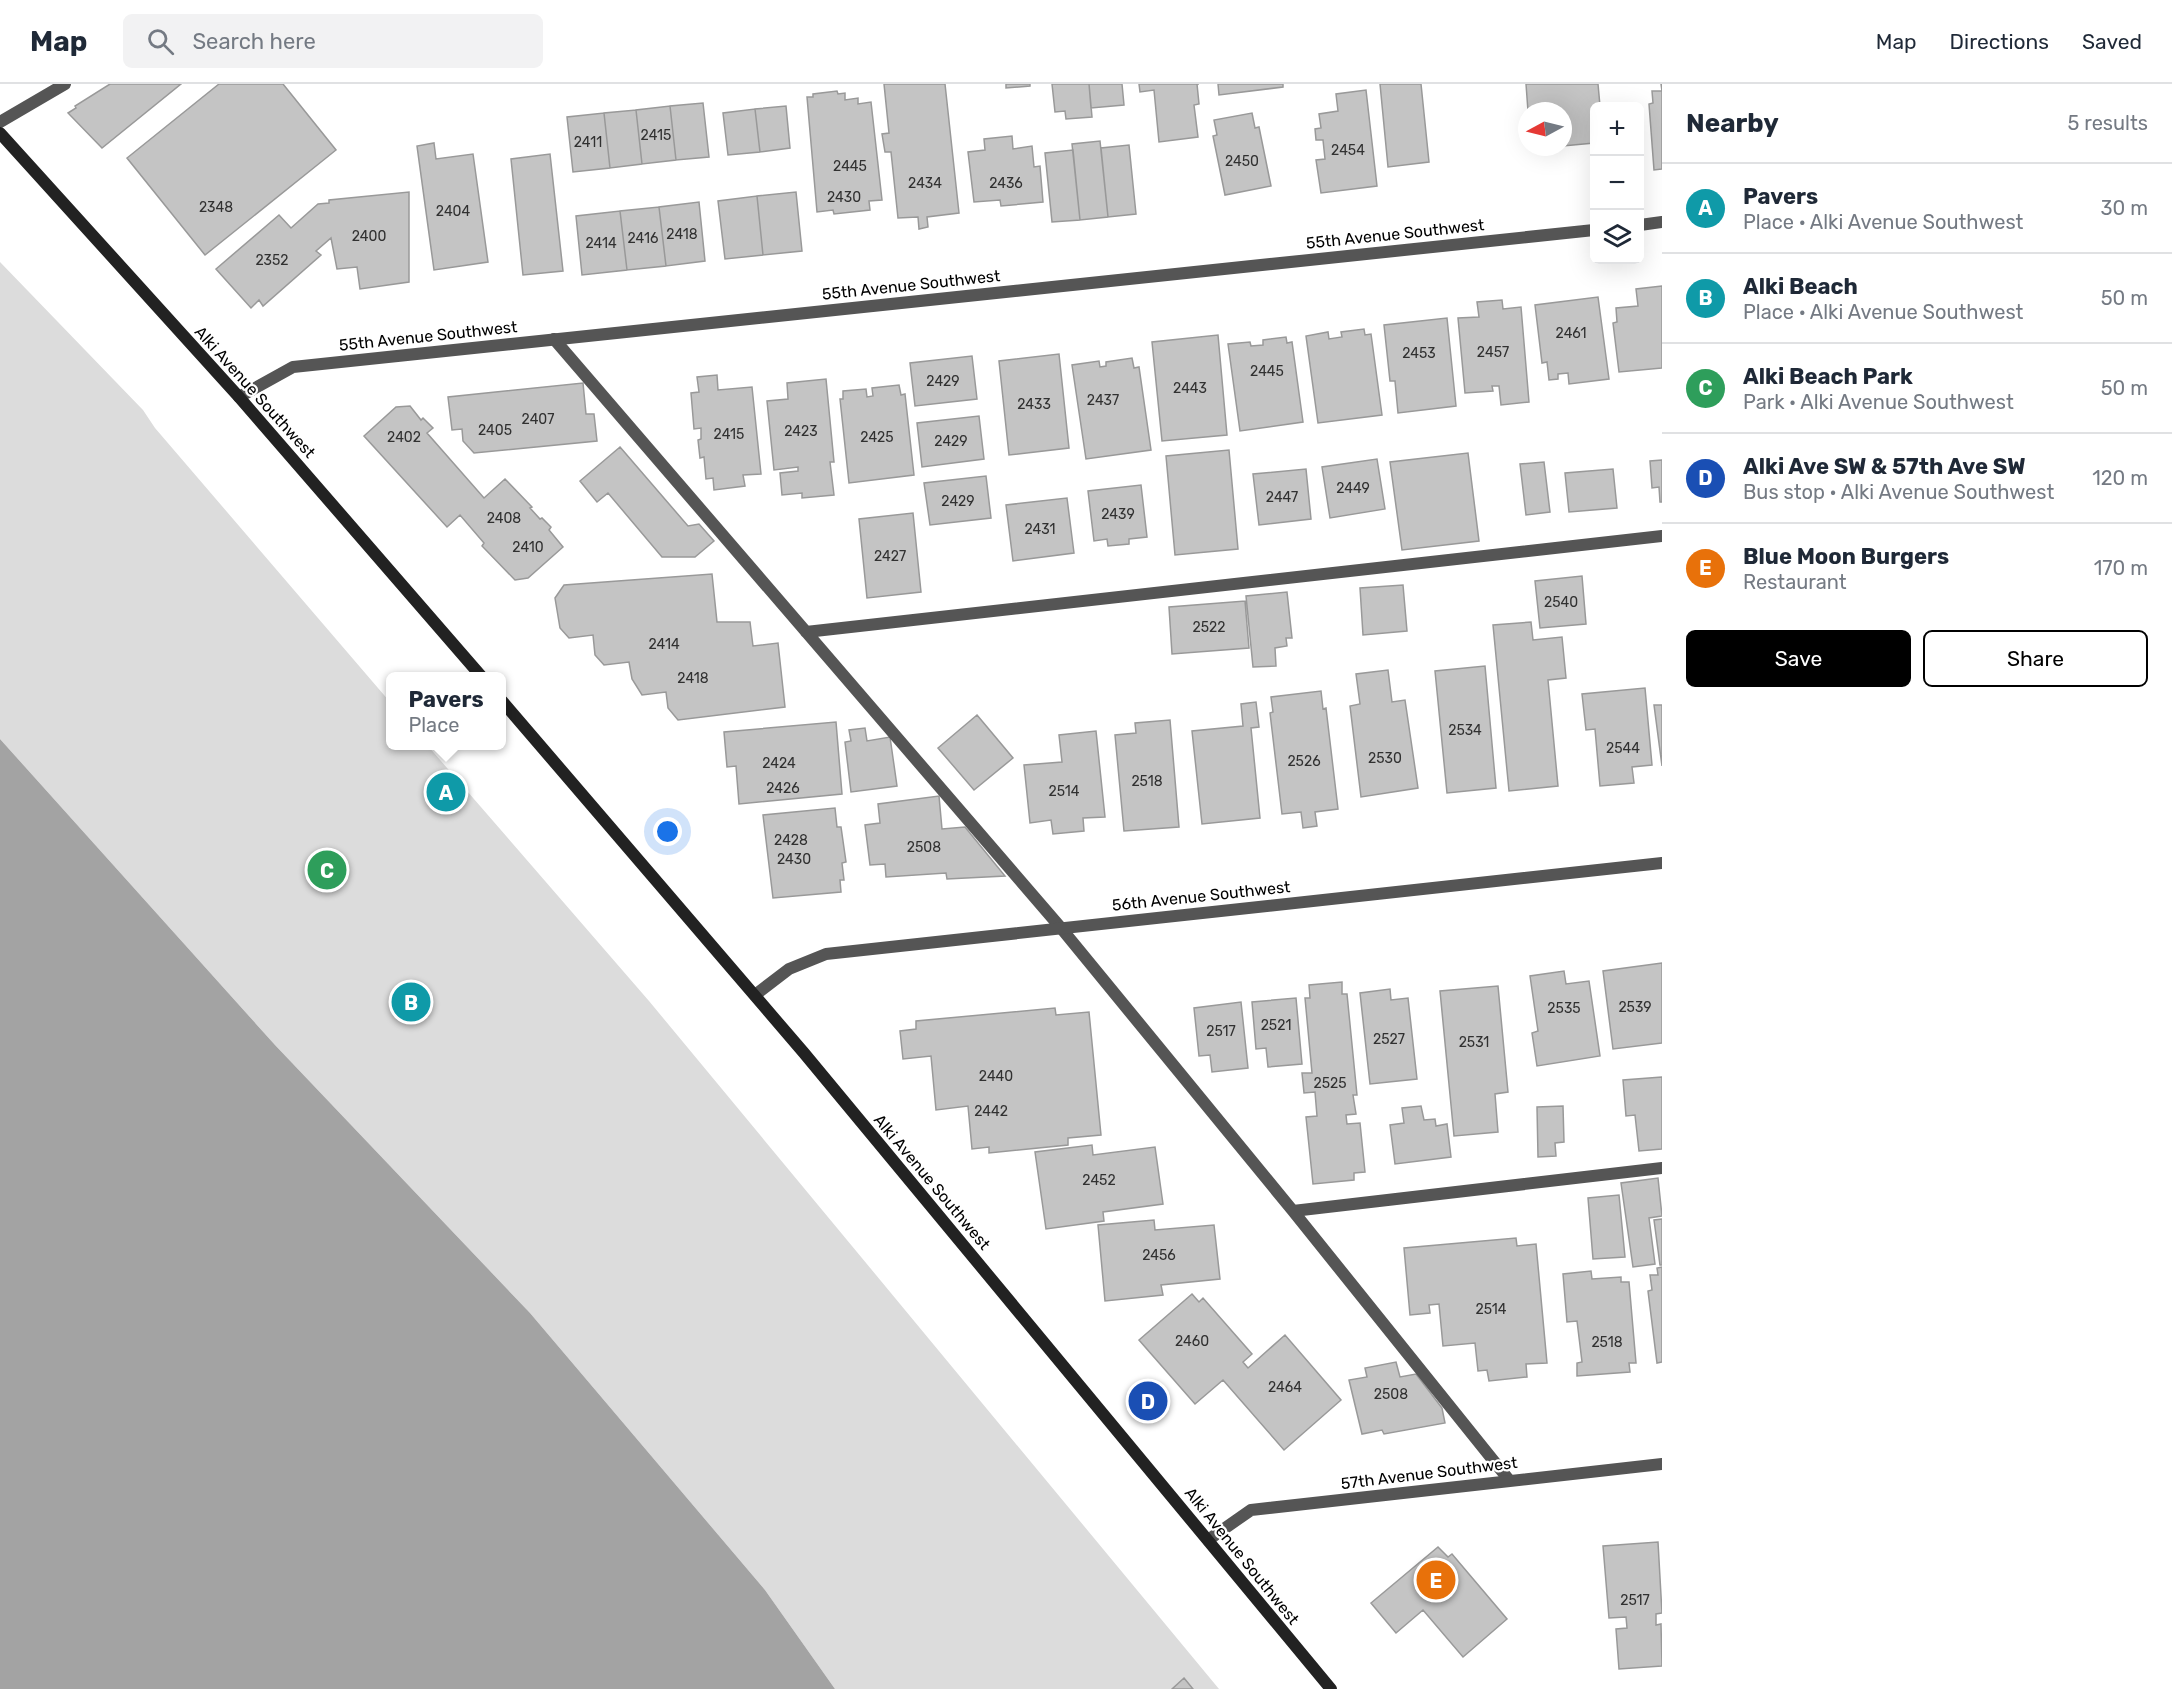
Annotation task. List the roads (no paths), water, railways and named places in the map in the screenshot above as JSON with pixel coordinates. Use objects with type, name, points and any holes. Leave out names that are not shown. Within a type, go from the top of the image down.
[{"type":"main road","name":"Alki Avenue Southwest","points":[[0,133],[239,397],[478,672]]},
{"type":"main road","name":"Alki Avenue Southwest","points":[[506,707],[755,995],[1209,1540],[1330,1689]]},
{"type":"street","points":[[0,122],[65,84]]},
{"type":"street","points":[[1644,224],[1662,222]]},
{"type":"street","name":"55th Avenue Southwest","points":[[239,397],[293,368],[1590,230]]},
{"type":"street","points":[[554,339],[1060,928],[1293,1210],[1509,1480]]},
{"type":"street","points":[[806,632],[1662,536]]},
{"type":"street","name":"56th Avenue Southwest","points":[[755,995],[789,969],[826,954],[1662,863]]},
{"type":"street","points":[[1293,1210],[1662,1168]]},
{"type":"street","name":"57th Avenue Southwest","points":[[1209,1540],[1251,1510],[1662,1464]]},
{"type":"place","name":"Pavers","points":[[446,792]]},
{"type":"place","name":"Alki Beach Park","points":[[327,870]]},
{"type":"place","name":"Alki Beach","points":[[411,1002]]},
{"type":"place","name":"Alki Ave SW & 57th Ave SW","points":[[1148,1401]]},
{"type":"place","name":"Blue Moon Burgers","points":[[1436,1580]]}]
